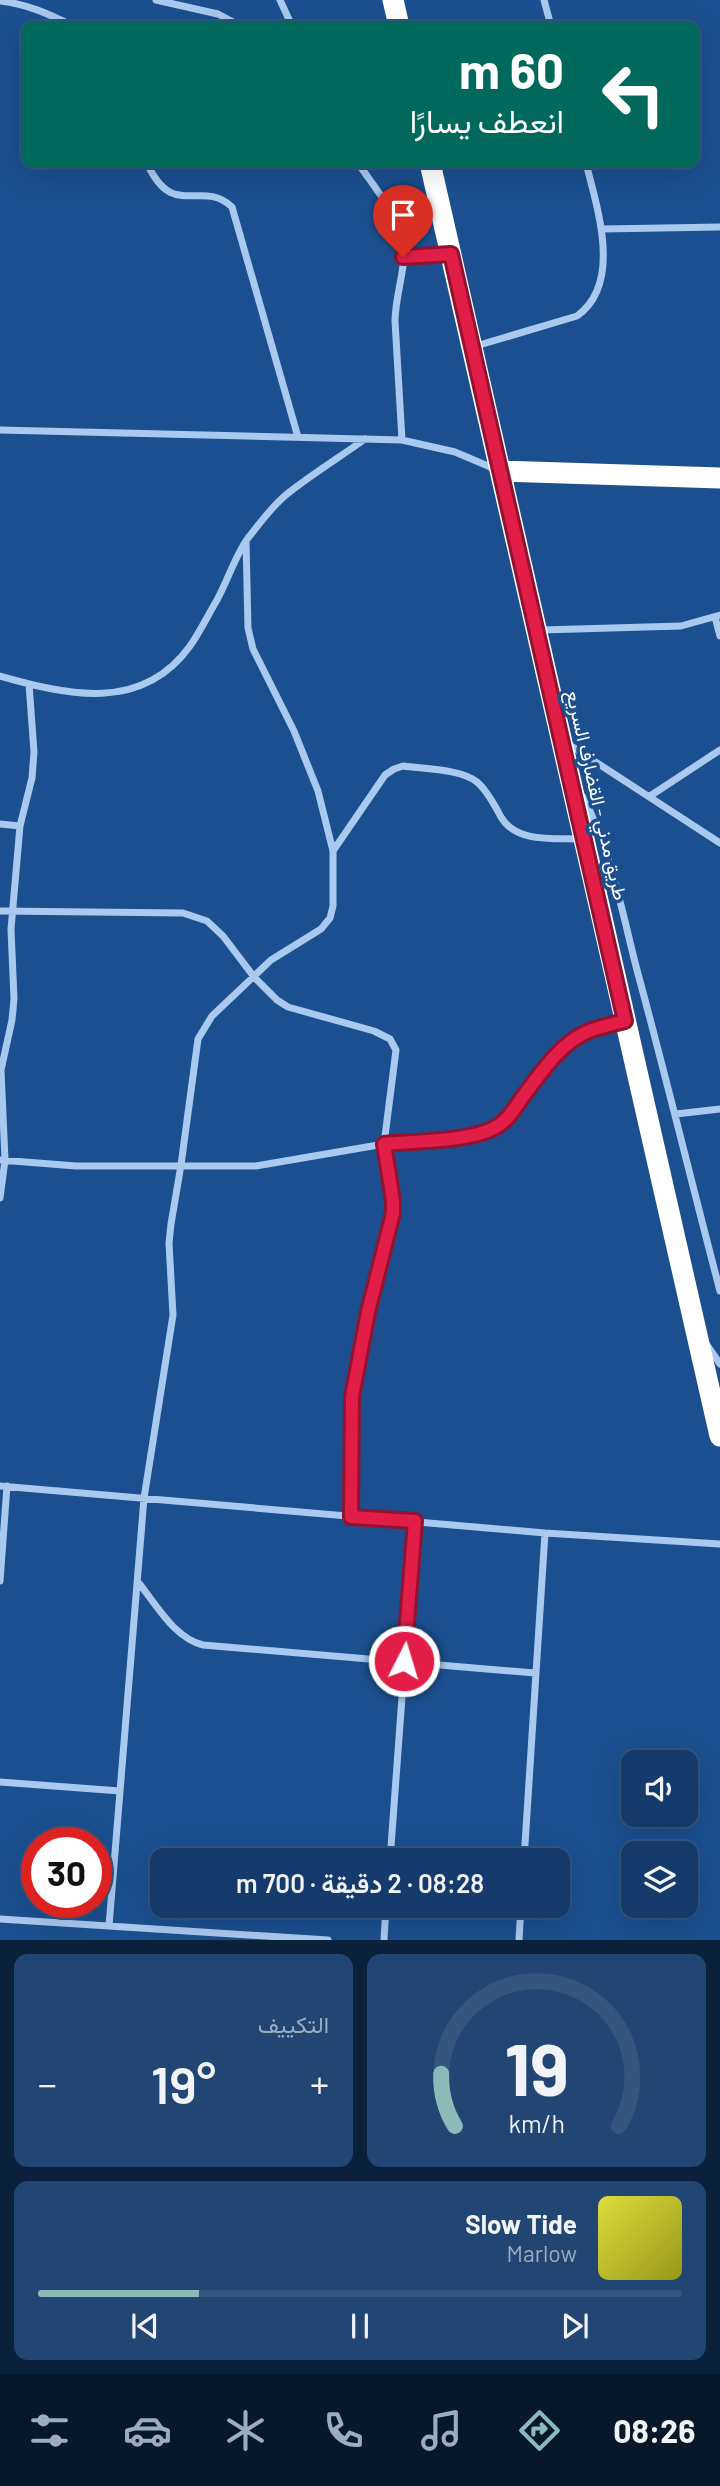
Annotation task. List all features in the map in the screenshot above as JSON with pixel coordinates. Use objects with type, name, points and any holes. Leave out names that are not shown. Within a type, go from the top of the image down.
[{"type":"highway","points":[[393,0],[398,21]]},
{"type":"highway","name":"طريق مدني - القضارف السريع","points":[[431,168],[720,1436]]},
{"type":"highway","points":[[500,471],[720,478]]},
{"type":"street","points":[[156,0],[218,15],[231,21]]},
{"type":"street","points":[[280,0],[290,21]]},
{"type":"street","points":[[544,0],[550,21]]},
{"type":"street","points":[[0,1],[19,3],[64,21]]},
{"type":"street","points":[[150,168],[155,179],[170,194],[214,198],[225,201],[232,207],[298,438]]},
{"type":"street","points":[[361,168],[399,226],[403,240],[395,311],[402,440]]},
{"type":"street","points":[[472,348],[576,316],[589,307],[599,284],[602,229],[587,168]]},
{"type":"street","points":[[602,229],[720,227]]},
{"type":"street","points":[[403,257],[451,254]]},
{"type":"street","points":[[0,430],[402,440],[455,452],[500,471]]},
{"type":"street","points":[[0,676],[29,684],[102,695],[141,687],[165,670],[189,647],[218,599],[246,541],[286,496],[365,439]]},
{"type":"street","points":[[109,1926],[144,1498],[173,1315],[169,1243],[198,1039],[212,1016],[271,960],[321,929],[330,918],[333,851],[318,791],[294,731],[253,649],[248,628],[246,541]]},
{"type":"street","points":[[537,631],[681,626],[718,616],[720,636]]},
{"type":"street","points":[[0,1198],[3,1160],[1,1070],[14,999],[11,929],[20,826],[32,778],[34,752],[29,684]]},
{"type":"street","points":[[561,740],[720,843]]},
{"type":"street","points":[[650,796],[720,750]]},
{"type":"street","points":[[333,851],[385,775],[403,766],[466,775],[478,783],[506,824],[521,834],[583,839]]},
{"type":"street","points":[[567,768],[593,816],[608,860],[720,1291]]},
{"type":"street","points":[[0,824],[20,826]]},
{"type":"street","points":[[0,911],[183,913],[207,921],[223,936],[254,976],[277,1000],[288,1007],[374,1031],[390,1039],[396,1050],[384,1144],[393,1213],[368,1312],[352,1397],[351,1517]]},
{"type":"street","points":[[3,1160],[76,1166],[256,1166],[384,1144],[450,1139],[484,1132],[497,1127],[508,1117],[551,1060],[569,1043],[587,1032],[625,1021]]},
{"type":"street","points":[[676,1114],[720,1109]]},
{"type":"street","points":[[696,1331],[720,1364]]},
{"type":"street","points":[[0,1581],[3,1486],[545,1533],[720,1544]]},
{"type":"street","points":[[391,1848],[415,1521]]},
{"type":"street","points":[[525,1848],[545,1533]]},
{"type":"street","points":[[137,1582],[180,1634],[190,1642],[203,1645],[536,1673]]},
{"type":"street","points":[[0,1782],[120,1791]]},
{"type":"street","points":[[384,1940],[385,1918]]},
{"type":"street","points":[[519,1940],[520,1918]]},
{"type":"street","points":[[0,1919],[265,1939],[328,1940]]},
{"type":"route","points":[[403,257],[451,254],[625,1021],[587,1032],[569,1043],[551,1060],[508,1117],[497,1127],[450,1139],[384,1144],[393,1213],[368,1312],[352,1397],[351,1517],[415,1521],[404,1661]]}]
